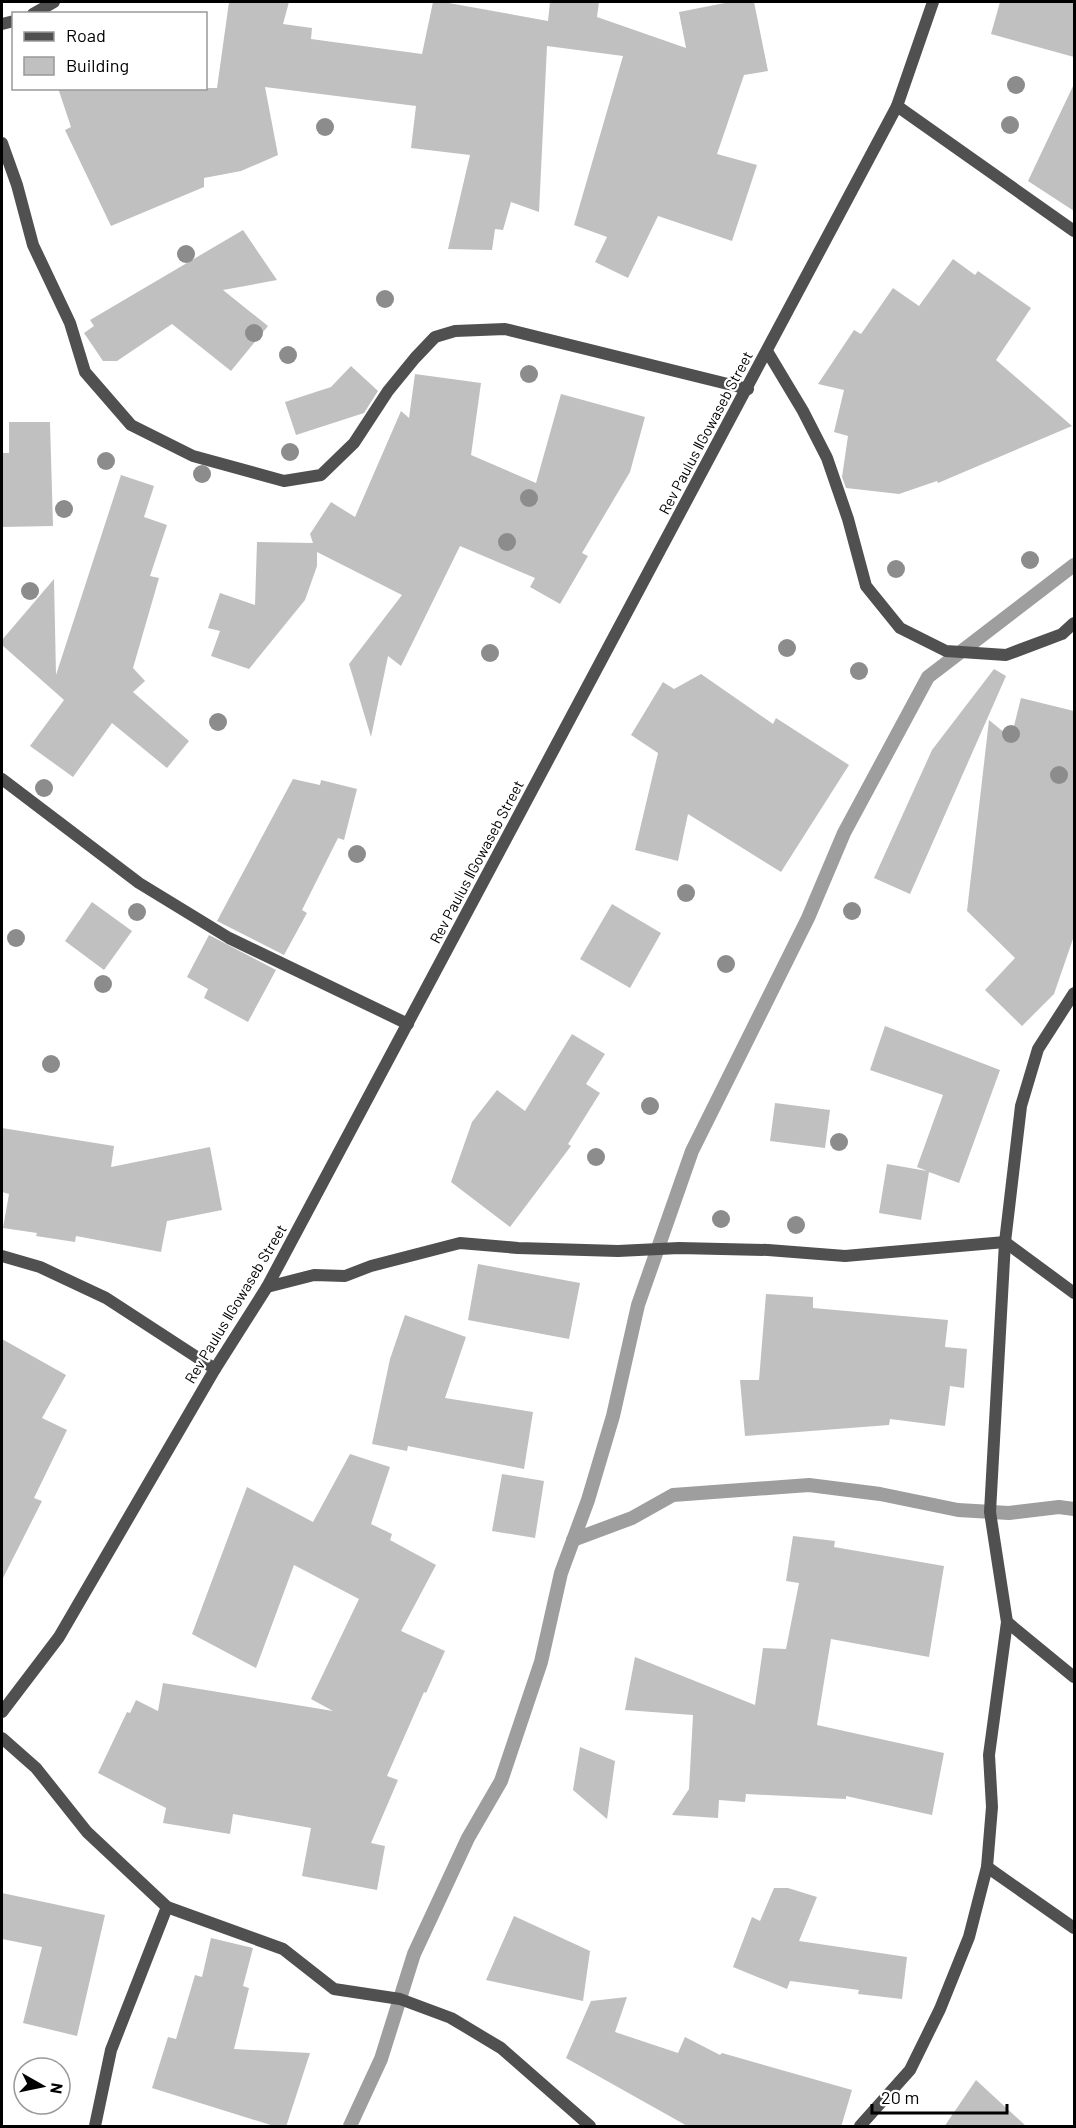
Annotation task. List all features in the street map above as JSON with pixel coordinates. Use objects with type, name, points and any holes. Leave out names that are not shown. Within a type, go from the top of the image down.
[{"type":"street","points":[[36,12],[54,2]]},
{"type":"street","name":"Rev Paulus ǁGowaseb Street","points":[[2,1712],[59,1637],[214,1369],[267,1287],[897,106],[931,2]]},
{"type":"street","points":[[897,106],[1074,231]]},
{"type":"street","points":[[2,143],[17,185],[33,245],[70,323],[85,372],[131,425],[193,456],[284,481],[321,475],[354,443],[388,391],[435,337],[454,331],[505,329],[748,388]]},
{"type":"street","points":[[766,351],[803,411],[827,458],[848,519],[866,586],[900,628],[946,651],[1006,655],[1062,634],[1074,623]]},
{"type":"street","points":[[2,779],[139,883],[229,938],[408,1024]]},
{"type":"street","points":[[860,2127],[910,2070],[940,2009],[969,1937],[987,1867],[992,1807],[989,1755],[1007,1622],[990,1512],[1005,1242],[1021,1106],[1038,1049],[1074,993]]},
{"type":"street","points":[[267,1287],[314,1275],[345,1276],[372,1266],[460,1243],[518,1248],[618,1251],[679,1248],[768,1250],[845,1256],[1005,1242],[1074,1293]]},
{"type":"street","points":[[2,1256],[40,1267],[106,1298],[214,1369]]},
{"type":"street","points":[[1007,1622],[1074,1677]]},
{"type":"street","points":[[2,1738],[36,1768],[87,1832],[167,1907],[283,1949],[334,1989],[400,1999],[451,2018],[501,2048],[590,2127]]},
{"type":"street","points":[[987,1867],[1074,1928]]},
{"type":"street","points":[[95,2127],[111,2049],[167,1907]]},
{"type":"building","points":[[229,2],[289,2],[283,24],[312,28],[311,39],[422,54],[433,2],[548,21],[550,2],[599,2],[597,17],[686,48],[679,12],[730,2],[754,2],[768,71],[744,75],[717,154],[757,165],[732,241],[658,216],[628,278],[595,262],[607,237],[574,225],[623,56],[547,46],[539,212],[511,202],[503,230],[495,229],[492,250],[448,249],[470,155],[411,148],[416,106],[265,87],[278,155],[241,171],[204,178],[204,187],[111,226],[65,130],[71,127],[59,90],[207,90],[207,88],[217,88]]},
{"type":"building","points":[[1000,2],[1074,2],[1074,57],[991,34]]},
{"type":"building","points":[[1074,84],[1074,211],[1028,181]]},
{"type":"building","points":[[243,230],[277,280],[223,290],[268,326],[231,371],[172,324],[117,361],[103,361],[84,333],[94,326],[90,320]]},
{"type":"building","points":[[953,259],[975,275],[978,271],[1031,308],[996,360],[1072,426],[938,483],[937,481],[899,494],[846,488],[842,477],[848,436],[834,432],[844,390],[818,384],[854,330],[861,334],[893,288],[919,306]]},
{"type":"building","points":[[351,366],[378,391],[364,413],[296,435],[285,402],[331,387]]},
{"type":"building","points":[[415,374],[481,383],[471,455],[536,483],[561,394],[645,417],[630,472],[582,553],[588,556],[560,604],[530,587],[535,578],[460,546],[401,666],[388,656],[371,737],[349,664],[402,595],[317,552],[317,566],[305,600],[249,669],[211,656],[220,631],[208,628],[220,593],[255,605],[257,542],[313,543],[310,534],[331,502],[355,517],[401,411],[409,418]]},
{"type":"building","points":[[9,422],[50,422],[53,526],[2,527],[2,453],[9,453]]},
{"type":"building","points":[[121,475],[154,486],[144,517],[167,525],[150,576],[159,578],[133,668],[145,681],[133,692],[189,741],[167,768],[112,723],[73,777],[30,746],[64,700],[2,645],[2,640],[54,579],[56,675]]},
{"type":"building","points":[[994,669],[1006,676],[910,894],[874,878],[932,750]]},
{"type":"building","points":[[701,674],[773,724],[776,718],[849,765],[781,872],[688,814],[678,861],[635,850],[658,753],[631,735],[663,682],[674,689]]},
{"type":"building","points":[[1021,698],[1074,711],[1074,936],[1054,994],[1022,1026],[985,990],[1015,958],[967,911],[989,720],[1011,738]]},
{"type":"building","points":[[293,779],[320,785],[321,780],[357,789],[344,840],[338,838],[302,910],[307,913],[284,955],[217,921]]},
{"type":"building","points":[[92,902],[132,931],[104,970],[65,941]]},
{"type":"building","points":[[612,904],[661,933],[630,988],[580,959]]},
{"type":"building","points":[[209,935],[276,970],[248,1022],[204,998],[208,989],[187,977]]},
{"type":"building","points":[[885,1026],[1000,1070],[959,1183],[929,1172],[921,1220],[879,1213],[887,1164],[927,1171],[917,1167],[943,1095],[870,1070]]},
{"type":"building","points":[[572,1034],[605,1054],[586,1084],[600,1093],[568,1144],[571,1146],[510,1227],[451,1182],[472,1122],[497,1090],[525,1111]]},
{"type":"building","points":[[775,1103],[830,1110],[825,1148],[770,1141]]},
{"type":"building","points":[[2,1128],[114,1146],[111,1167],[210,1147],[222,1210],[167,1221],[161,1252],[76,1236],[75,1242],[3,1228],[9,1194],[2,1192]]},
{"type":"building","points":[[478,1264],[580,1283],[569,1339],[468,1320]]},
{"type":"building","points":[[766,1294],[813,1297],[813,1308],[948,1320],[945,1347],[967,1349],[964,1388],[950,1386],[945,1426],[890,1419],[889,1425],[745,1436],[740,1380],[759,1380]]},
{"type":"building","points":[[405,1315],[466,1337],[445,1398],[533,1412],[524,1469],[408,1446],[407,1451],[372,1444],[390,1359]]},
{"type":"building","points":[[2,1339],[66,1375],[42,1418],[67,1430],[34,1498],[42,1501],[2,1580]]},
{"type":"building","points":[[350,1454],[390,1467],[371,1524],[392,1534],[390,1540],[436,1565],[401,1631],[445,1651],[387,1776],[398,1780],[371,1843],[385,1846],[377,1890],[302,1876],[311,1828],[233,1814],[230,1834],[163,1823],[166,1808],[98,1773],[127,1712],[130,1713],[136,1700],[158,1711],[163,1683],[333,1711],[311,1699],[359,1599],[294,1565],[256,1668],[192,1634],[247,1487],[313,1522]]},
{"type":"building","points":[[502,1474],[544,1481],[535,1538],[492,1531]]},
{"type":"building","points":[[793,1536],[835,1541],[834,1547],[944,1566],[929,1657],[831,1639],[817,1725],[944,1753],[932,1815],[846,1796],[846,1799],[746,1794],[745,1802],[719,1800],[718,1818],[672,1815],[689,1789],[693,1715],[625,1710],[635,1657],[755,1705],[763,1648],[786,1649],[799,1583],[786,1581]]},
{"type":"building","points":[[580,1747],[615,1761],[607,1819],[573,1790]]},
{"type":"building","points":[[774,1888],[788,1888],[817,1897],[799,1941],[907,1957],[902,1999],[858,1994],[859,1990],[790,1981],[787,1989],[733,1967],[752,1917],[760,1921]]},
{"type":"building","points":[[2,1893],[105,1915],[77,2036],[23,2023],[42,1947],[2,1939]]},
{"type":"building","points":[[514,1916],[590,1951],[583,2001],[486,1980]]},
{"type":"building","points":[[211,1938],[253,1948],[243,1986],[249,1988],[234,2049],[310,2053],[286,2127],[277,2127],[152,2088],[168,2037],[176,2039],[195,1975],[202,1977]]},
{"type":"building","points":[[627,1997],[615,2032],[678,2053],[685,2037],[720,2055],[722,2053],[852,2090],[841,2127],[689,2127],[566,2058],[591,2001]]},
{"type":"building","points":[[976,2080],[1027,2127],[944,2127]]},
{"type":"waterway","points":[[350,2126],[381,2059],[414,1954],[468,1838],[501,1781],[541,1662],[561,1573],[588,1500],[613,1416],[638,1305],[692,1151],[808,918],[844,833],[928,677],[1074,565]]},
{"type":"waterway","points":[[573,1540],[632,1518],[673,1495],[809,1485],[880,1494],[958,1510],[1009,1513],[1059,1507],[1074,1509]]}]
